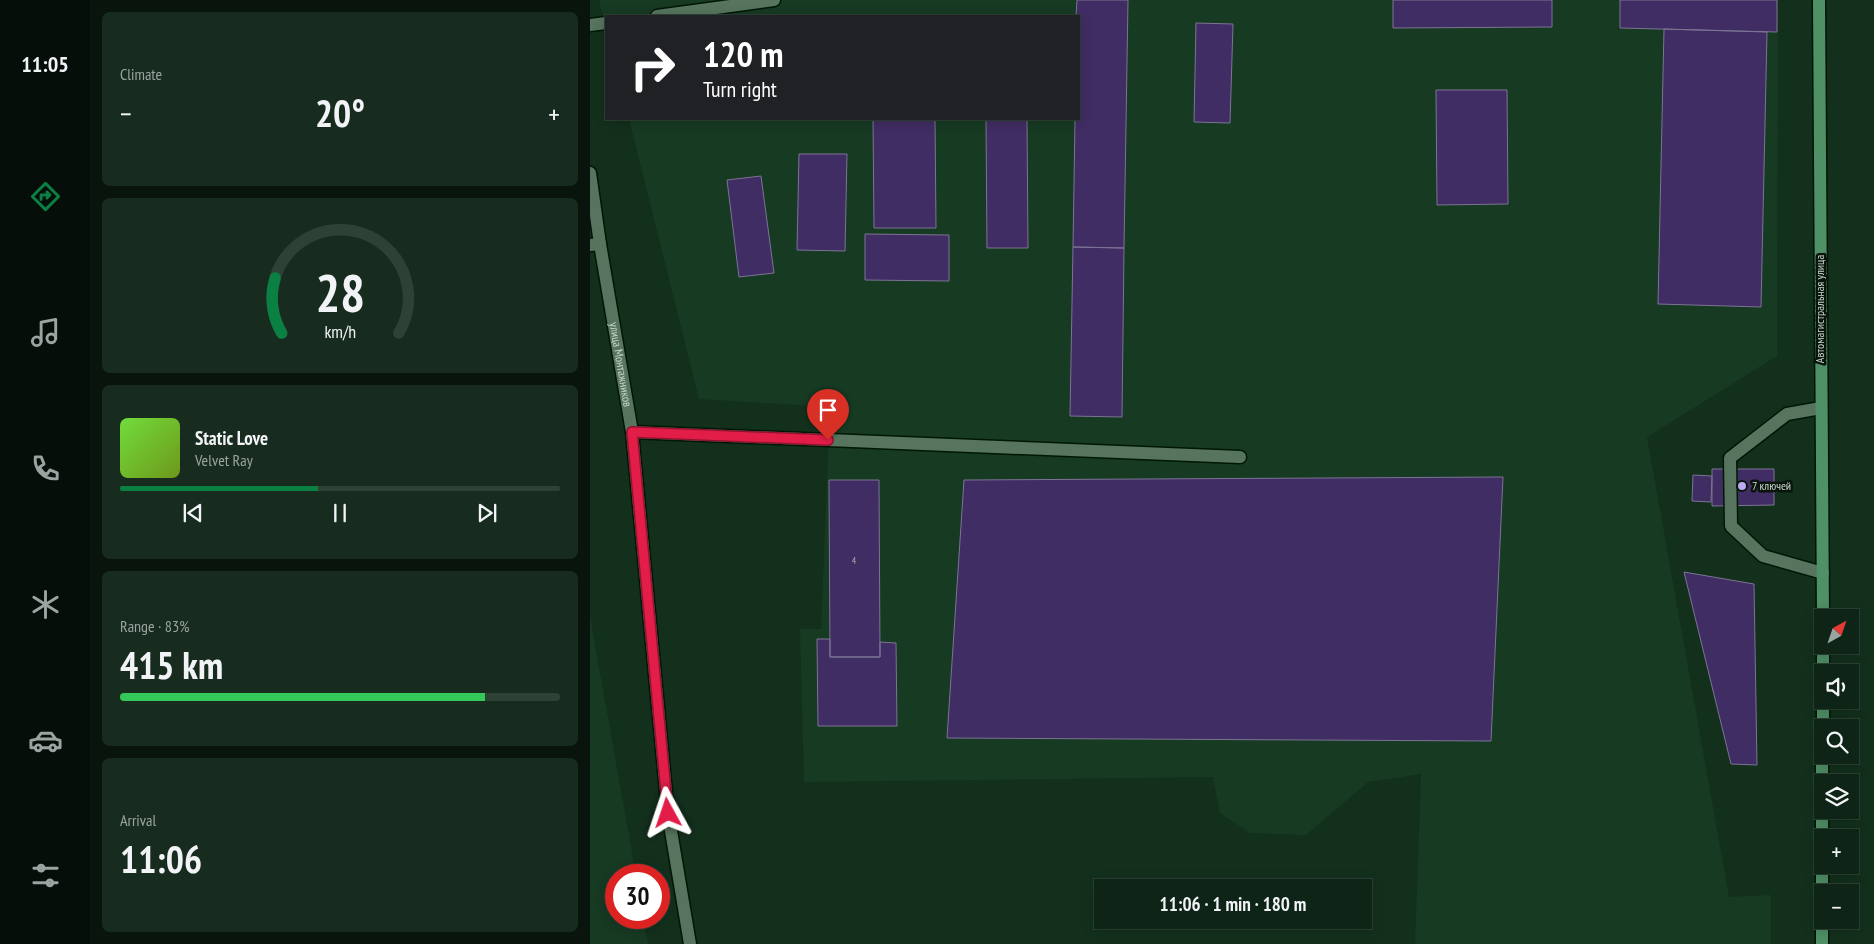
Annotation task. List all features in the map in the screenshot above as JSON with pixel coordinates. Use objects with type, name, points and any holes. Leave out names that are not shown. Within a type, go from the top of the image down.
[{"type":"main road","name":"Автомагистральная улица","points":[[1819,0],[1820,408],[1823,609]]},
{"type":"main road","points":[[1822,764],[1822,944]]},
{"type":"street","points":[[664,15],[774,0]]},
{"type":"street","points":[[590,26],[605,23]]},
{"type":"street","name":"улица Монтажников","points":[[590,173],[595,245],[632,432],[668,813],[690,944]]},
{"type":"street","points":[[1820,408],[1787,414],[1730,458],[1731,526],[1763,556],[1823,573]]},
{"type":"street","points":[[632,432],[1240,458]]},
{"type":"shaded area","points":[[599,0],[1778,0],[1777,356],[1647,437],[1729,897],[1771,895],[1771,944],[1415,944],[1421,774],[1368,782],[1306,835],[1250,833],[1220,813],[1213,777],[804,782],[800,629],[821,629],[830,407],[699,399],[629,120],[1080,120],[1080,15],[605,15],[605,25]]},
{"type":"shaded area","points":[[590,617],[634,864],[605,864],[605,929],[645,929],[648,944],[590,944]]},
{"type":"building","points":[[1077,0],[1128,0],[1124,248],[1073,247],[1075,120],[1080,120],[1080,15],[1076,15]]},
{"type":"building","points":[[1393,0],[1552,0],[1552,27],[1393,28]]},
{"type":"building","points":[[1620,0],[1777,0],[1777,32],[1620,28]]},
{"type":"building","points":[[1196,23],[1233,24],[1230,123],[1194,122]]},
{"type":"building","points":[[1664,29],[1767,32],[1761,307],[1658,304]]},
{"type":"building","points":[[1436,90],[1507,90],[1508,204],[1437,205]]},
{"type":"building","points":[[873,120],[935,120],[936,228],[874,228]]},
{"type":"building","points":[[986,120],[1027,120],[1028,248],[987,248]]},
{"type":"building","points":[[799,154],[847,154],[845,251],[797,250]]},
{"type":"building","points":[[761,176],[774,273],[739,277],[727,180]]},
{"type":"building","points":[[865,234],[949,235],[949,281],[865,280]]},
{"type":"building","points":[[1073,247],[1124,248],[1122,417],[1070,416]]},
{"type":"building","points":[[1712,469],[1774,469],[1774,505],[1712,506]]},
{"type":"building","points":[[1693,475],[1712,476],[1711,502],[1692,501]]},
{"type":"building","points":[[1503,477],[1491,741],[947,738],[964,480]]},
{"type":"building","points":[[829,480],[879,480],[880,657],[830,657]]},
{"type":"building","points":[[1684,572],[1754,584],[1757,765],[1731,764]]},
{"type":"building","points":[[817,639],[830,639],[830,657],[880,657],[880,642],[896,643],[897,726],[818,726]]},
{"type":"place","name":"7 ключей","points":[[1742,486]]},
{"type":"route","points":[[668,813],[632,432],[828,440]]}]
